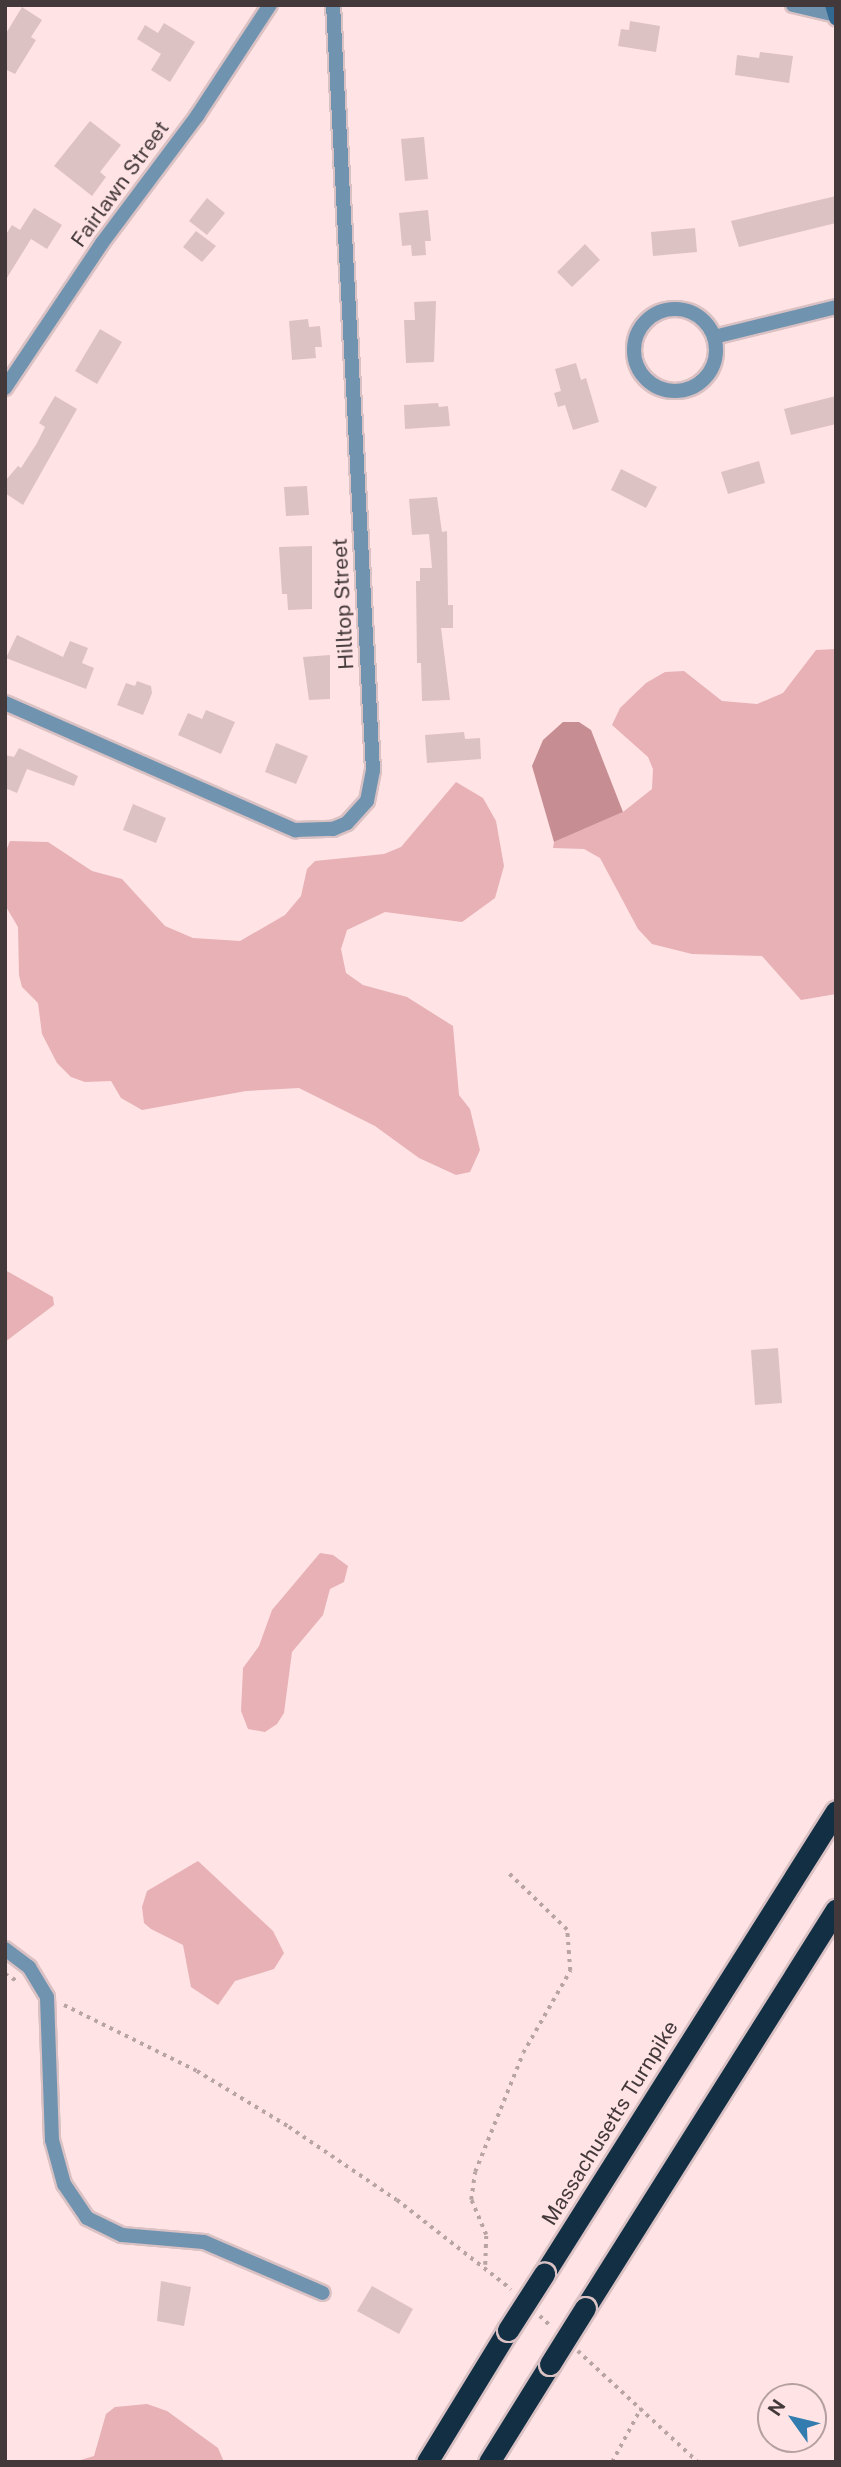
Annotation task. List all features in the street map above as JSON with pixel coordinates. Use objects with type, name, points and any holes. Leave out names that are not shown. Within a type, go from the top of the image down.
[{"type":"highway","name":"Massachusetts Turnpike","points":[[427,2462],[836,1811]]},
{"type":"highway","points":[[489,2462],[836,1910]]},
{"type":"street","name":"Fairlawn Street","points":[[5,388],[102,243],[197,116],[270,5]]},
{"type":"street","name":"Hilltop Street","points":[[5,703],[295,830],[333,829],[346,823],[367,801],[373,770],[332,5]]},
{"type":"street","points":[[793,5],[836,16]]},
{"type":"street","points":[[832,5],[836,16]]},
{"type":"street","points":[[714,337],[836,307]]},
{"type":"street","points":[[661,311],[688,311],[704,321],[714,337],[711,370],[692,387],[676,391],[659,389],[646,380],[636,365],[635,337],[645,321],[661,311]]},
{"type":"street","points":[[5,1949],[29,1967],[47,1997],[52,2140],[64,2184],[87,2218],[122,2235],[204,2242],[323,2293]]},
{"type":"path","points":[[485,2267],[486,2235],[471,2200],[475,2172],[523,2053],[570,1971],[567,1930],[509,1874]]},
{"type":"path","points":[[47,1997],[197,2071],[279,2120],[485,2267],[516,2293]]},
{"type":"path","points":[[533,2309],[562,2336]]},
{"type":"path","points":[[572,2345],[698,2462]]},
{"type":"path","points":[[612,2462],[641,2408]]},
{"type":"shaded area","points":[[836,649],[836,994],[801,1000],[762,956],[692,954],[652,944],[638,929],[600,858],[584,849],[553,848],[554,842],[623,812],[652,789],[653,769],[648,757],[612,725],[620,708],[646,683],[665,672],[684,671],[722,701],[757,704],[783,693],[816,650]]},
{"type":"shaded area","points":[[563,722],[579,722],[591,730],[623,812],[554,842],[532,766],[543,740]]},
{"type":"shaded area","points":[[456,782],[483,798],[496,821],[504,866],[495,898],[462,922],[385,912],[347,930],[341,949],[346,973],[363,985],[407,997],[453,1026],[459,1095],[470,1109],[480,1150],[470,1172],[456,1175],[419,1158],[375,1126],[299,1088],[246,1091],[142,1110],[121,1098],[111,1081],[85,1082],[71,1077],[57,1063],[42,1034],[38,1003],[22,987],[19,975],[18,927],[5,905],[5,853],[10,841],[48,842],[92,871],[122,879],[165,926],[193,938],[240,941],[285,915],[301,896],[307,869],[315,861],[384,854],[401,847]]},
{"type":"shaded area","points":[[5,1270],[53,1297],[54,1305],[5,1342]]},
{"type":"shaded area","points":[[320,1553],[333,1555],[348,1566],[344,1582],[330,1589],[323,1615],[292,1652],[284,1713],[277,1724],[265,1732],[248,1729],[241,1711],[243,1668],[259,1646],[272,1610]]},
{"type":"shaded area","points":[[198,1861],[273,1931],[284,1953],[274,1969],[235,1981],[218,2005],[191,1987],[183,1945],[144,1923],[142,1907],[147,1891]]},
{"type":"shaded area","points":[[147,2404],[167,2411],[218,2448],[224,2462],[74,2462],[94,2456],[106,2414],[115,2407]]},
{"type":"building","points":[[22,7],[42,20],[31,37],[36,40],[15,74],[5,69],[5,35]]},
{"type":"building","points":[[630,21],[660,26],[656,52],[618,46],[621,29],[629,30]]},
{"type":"building","points":[[164,23],[195,42],[170,82],[151,70],[161,54],[137,39],[145,25],[158,33]]},
{"type":"building","points":[[760,52],[793,56],[789,83],[735,75],[737,55],[759,58]]},
{"type":"building","points":[[90,121],[121,145],[100,172],[106,177],[92,196],[54,166]]},
{"type":"building","points":[[424,137],[428,179],[405,181],[401,139]]},
{"type":"building","points":[[836,196],[836,223],[739,247],[731,221]]},
{"type":"building","points":[[207,198],[225,213],[207,235],[189,221]]},
{"type":"building","points":[[34,208],[62,225],[47,249],[31,239],[5,281],[5,236],[12,225],[20,230]]},
{"type":"building","points":[[428,210],[431,241],[425,241],[426,255],[412,256],[411,245],[402,246],[399,213]]},
{"type":"building","points":[[695,228],[697,252],[653,256],[651,232]]},
{"type":"building","points":[[196,231],[216,246],[202,262],[183,247]]},
{"type":"building","points":[[585,244],[600,260],[572,287],[557,272]]},
{"type":"building","points":[[436,301],[434,362],[406,363],[404,320],[415,320],[414,302]]},
{"type":"building","points":[[308,319],[309,327],[320,326],[322,347],[315,347],[316,358],[292,360],[289,321]]},
{"type":"building","points":[[100,329],[122,342],[97,384],[75,371]]},
{"type":"building","points":[[576,363],[581,380],[586,378],[599,422],[573,430],[565,405],[558,407],[554,393],[561,391],[555,369]]},
{"type":"building","points":[[55,396],[77,409],[23,505],[5,493],[5,481],[18,466],[21,468],[37,443],[45,427],[39,423]]},
{"type":"building","points":[[836,396],[836,424],[791,435],[784,409]]},
{"type":"building","points":[[438,403],[439,407],[448,406],[450,426],[405,429],[404,405]]},
{"type":"building","points":[[759,461],[765,483],[728,494],[721,472]]},
{"type":"building","points":[[621,469],[657,487],[646,508],[611,490]]},
{"type":"building","points":[[307,486],[309,515],[286,516],[284,487]]},
{"type":"building","points":[[437,497],[442,532],[447,531],[448,605],[453,605],[453,628],[441,628],[450,700],[422,701],[421,663],[417,663],[416,581],[420,581],[420,568],[432,568],[429,534],[412,535],[409,499]]},
{"type":"building","points":[[312,546],[312,609],[288,610],[287,594],[282,594],[279,547]]},
{"type":"building","points":[[17,635],[63,657],[70,641],[88,648],[82,663],[94,668],[86,689],[6,658]]},
{"type":"building","points":[[330,655],[330,699],[309,700],[303,657]]},
{"type":"building","points":[[137,681],[151,686],[152,693],[143,715],[117,705],[126,683],[135,686]]},
{"type":"building","points":[[206,710],[235,722],[221,754],[178,735],[188,713],[202,719]]},
{"type":"building","points":[[464,732],[465,739],[480,738],[481,759],[427,763],[425,735]]},
{"type":"building","points":[[276,743],[308,756],[296,784],[265,772]]},
{"type":"building","points":[[19,748],[78,776],[74,786],[27,769],[17,793],[5,788],[5,755],[14,757]]},
{"type":"building","points":[[133,804],[166,818],[156,843],[123,830]]},
{"type":"building","points":[[778,1348],[782,1403],[755,1405],[751,1350]]},
{"type":"building","points":[[161,2281],[191,2287],[184,2326],[157,2321]]},
{"type":"building","points":[[372,2286],[413,2309],[399,2334],[357,2311]]}]
